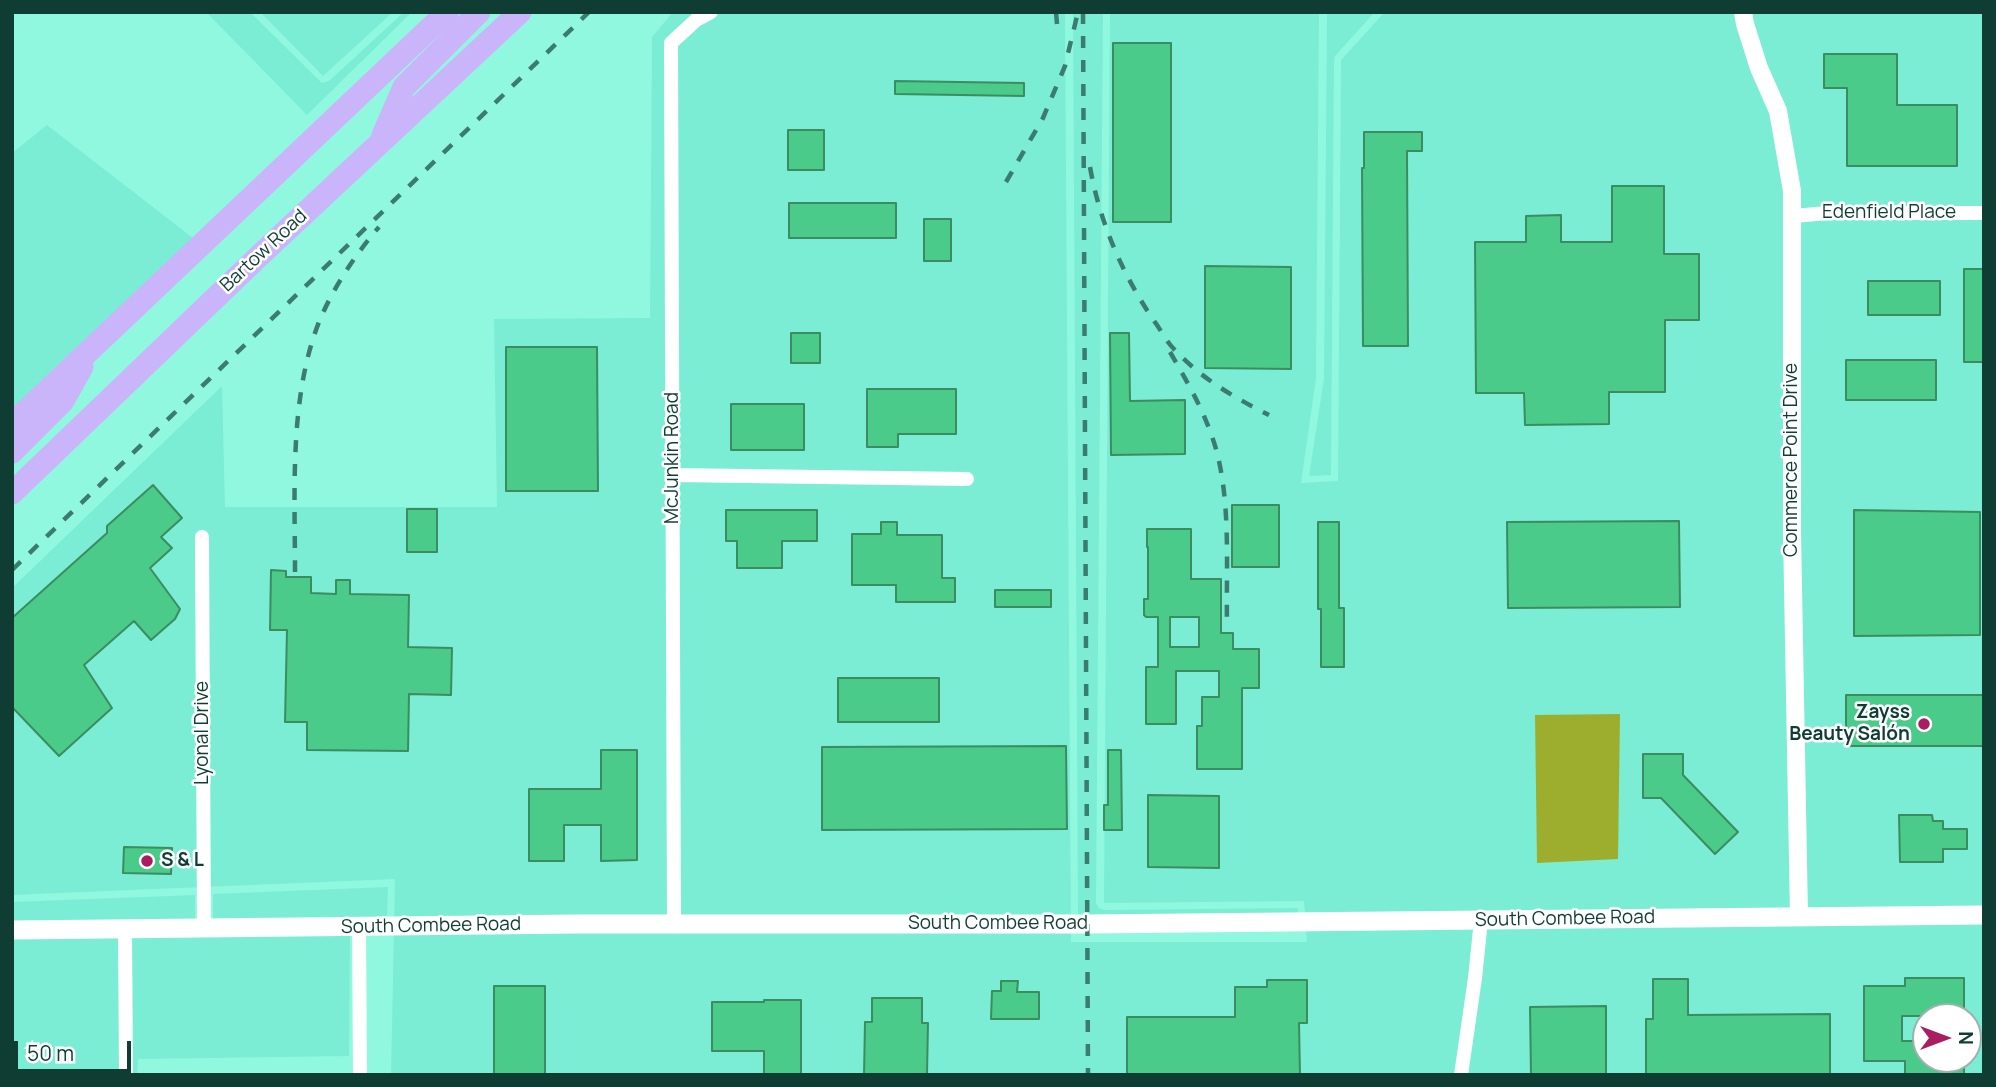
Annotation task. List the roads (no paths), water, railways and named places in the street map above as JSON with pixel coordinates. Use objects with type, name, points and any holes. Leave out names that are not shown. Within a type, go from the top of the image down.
[{"type":"main road","points":[[12,424],[447,12]]},
{"type":"main road","points":[[379,144],[404,87],[479,12]]},
{"type":"main road","name":"Bartow Road","points":[[12,493],[257,258],[520,12]]},
{"type":"main road","points":[[12,452],[63,401],[91,349]]},
{"type":"main road","name":"South Combee Road","points":[[12,930],[1984,915]]},
{"type":"street","name":"McJunkin Road","points":[[674,924],[671,43],[696,20],[711,12]]},
{"type":"street","name":"Commerce Point Drive","points":[[1743,12],[1759,68],[1778,111],[1787,151],[1794,216],[1792,531],[1799,916]]},
{"type":"street","name":"Edenfield Place","points":[[1794,216],[1827,213],[1984,213]]},
{"type":"street","points":[[673,475],[967,479]]},
{"type":"street","name":"Lyonal Drive","points":[[202,537],[204,929]]},
{"type":"street","points":[[1461,1075],[1480,920]]},
{"type":"street","points":[[359,927],[360,1075]]},
{"type":"street","points":[[125,929],[127,1075]]},
{"type":"railway","points":[[12,570],[589,12]]},
{"type":"railway","points":[[1056,12],[1057,24]]},
{"type":"railway","points":[[1083,12],[1088,1075]]},
{"type":"railway","points":[[1006,182],[1043,118],[1065,66],[1077,16]]},
{"type":"railway","points":[[1090,167],[1100,209],[1115,250],[1134,288],[1168,342],[1208,379],[1269,415]]},
{"type":"railway","points":[[295,572],[298,413],[309,351],[319,322],[338,284],[379,227]]},
{"type":"railway","points":[[1170,352],[1207,423],[1221,470],[1227,536],[1227,625]]},
{"type":"place","name":"Zayss Beauty Salón","points":[[1924,724]]},
{"type":"place","name":"S & L","points":[[147,861]]}]
